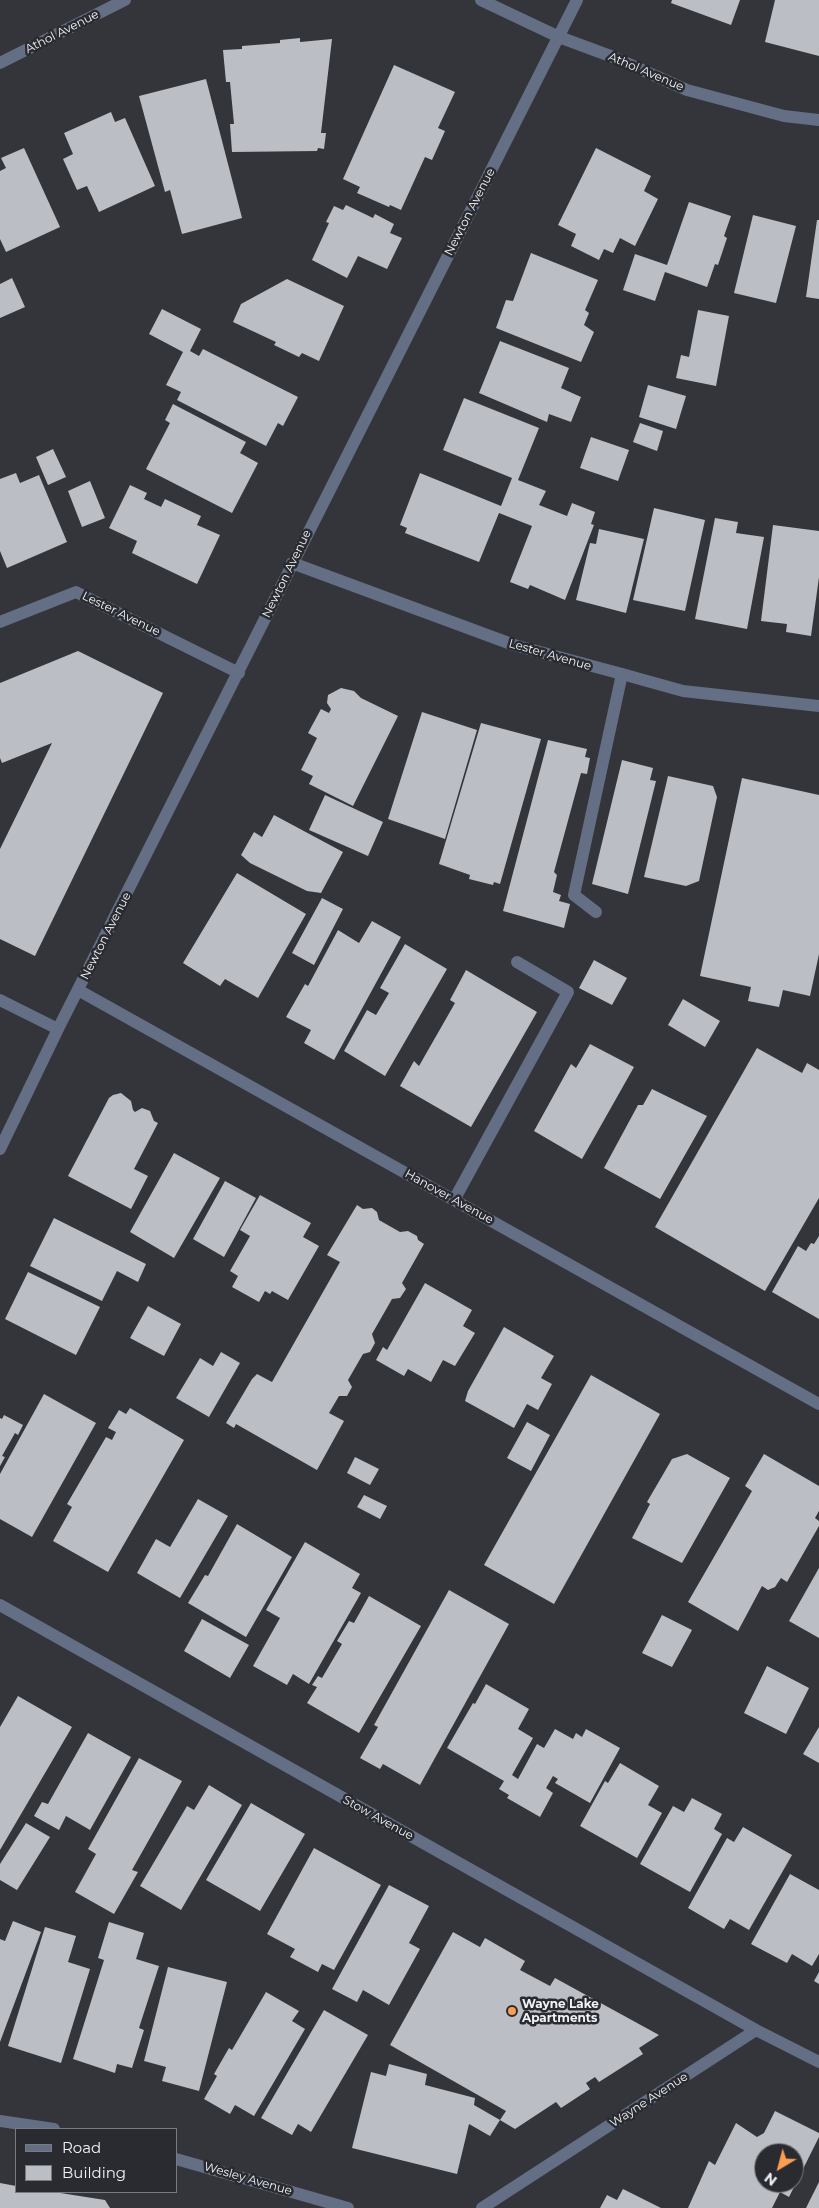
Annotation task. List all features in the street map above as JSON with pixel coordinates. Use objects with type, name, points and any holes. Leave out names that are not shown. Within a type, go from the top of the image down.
[{"type":"street","name":"Athol Avenue","points":[[0,64],[125,0]]},
{"type":"street","name":"Athol Avenue","points":[[480,0],[558,37],[613,57],[687,90],[784,116],[819,120]]},
{"type":"street","name":"Newton Avenue","points":[[0,1149],[58,1029],[239,673],[292,563],[577,0]]},
{"type":"street","name":"Lester Avenue","points":[[292,563],[514,645],[683,691],[819,706]]},
{"type":"street","name":"Lester Avenue","points":[[0,622],[76,592],[239,673]]},
{"type":"street","points":[[596,912],[574,895],[622,674]]},
{"type":"street","points":[[454,1200],[568,992],[517,962]]},
{"type":"street","name":"Hanover Avenue","points":[[78,990],[819,1404]]},
{"type":"street","points":[[0,1000],[58,1029]]},
{"type":"street","name":"Stow Avenue","points":[[0,1605],[756,2030]]},
{"type":"street","points":[[756,2030],[819,2062]]},
{"type":"street","name":"Wayne Avenue","points":[[482,2208],[756,2030]]},
{"type":"street","points":[[0,2121],[47,2128]]},
{"type":"street","name":"Wesley Avenue","points":[[178,2160],[348,2208]]},
{"type":"building","points":[[672,0],[740,0],[731,25],[671,3]]},
{"type":"building","points":[[775,0],[819,0],[819,56],[765,42]]},
{"type":"building","points":[[300,38],[300,42],[332,39],[321,133],[326,133],[324,149],[318,148],[317,151],[232,152],[230,124],[234,124],[230,82],[226,82],[223,50],[242,49],[242,46],[280,43],[280,40]]},
{"type":"building","points":[[394,65],[455,92],[438,128],[445,131],[432,160],[425,157],[401,210],[390,205],[389,207],[357,193],[360,187],[343,179]]},
{"type":"building","points":[[206,79],[242,218],[182,234],[170,190],[165,192],[139,96]]},
{"type":"building","points":[[111,112],[115,122],[125,118],[155,186],[99,212],[87,186],[77,190],[63,159],[73,154],[64,133]]},
{"type":"building","points":[[24,148],[60,227],[6,252],[0,239],[0,171],[6,168],[1,158]]},
{"type":"building","points":[[596,148],[651,176],[644,191],[658,199],[635,246],[620,238],[613,253],[604,249],[599,260],[571,246],[576,234],[558,225]]},
{"type":"building","points":[[689,202],[731,216],[724,236],[727,238],[718,265],[715,264],[707,287],[665,272],[655,301],[623,290],[635,254],[667,265]]},
{"type":"building","points":[[346,205],[373,218],[375,214],[394,224],[390,233],[402,238],[387,269],[358,256],[347,278],[312,260],[329,223],[326,222],[334,206],[343,210]]},
{"type":"building","points":[[753,215],[796,226],[776,303],[734,293]]},
{"type":"building","points":[[817,220],[819,220],[819,299],[806,297]]},
{"type":"building","points":[[531,253],[598,280],[585,310],[589,313],[584,325],[594,332],[581,362],[496,328],[506,300],[513,301]]},
{"type":"building","points":[[12,278],[25,307],[0,318],[0,284]]},
{"type":"building","points":[[287,279],[344,306],[319,361],[302,353],[299,357],[274,345],[276,342],[233,322],[241,304]]},
{"type":"building","points":[[162,309],[201,329],[190,351],[199,356],[203,349],[298,397],[283,426],[278,423],[266,446],[177,400],[181,392],[166,385],[183,352],[149,334]]},
{"type":"building","points":[[698,310],[729,316],[716,386],[676,378],[681,355],[689,357]]},
{"type":"building","points":[[500,341],[569,368],[561,388],[581,397],[571,422],[549,414],[547,422],[479,393]]},
{"type":"building","points":[[648,385],[686,396],[676,429],[639,417]]},
{"type":"building","points":[[464,398],[539,428],[518,480],[546,491],[539,505],[567,516],[572,503],[595,512],[591,524],[594,525],[565,600],[530,585],[528,589],[510,582],[532,526],[499,513],[479,562],[405,533],[407,528],[400,525],[420,473],[501,506],[512,478],[443,450]]},
{"type":"building","points":[[173,404],[246,442],[240,453],[258,463],[232,513],[146,469],[170,423],[165,420]]},
{"type":"building","points":[[640,423],[663,431],[657,451],[633,442]]},
{"type":"building","points":[[591,437],[629,450],[618,481],[580,468]]},
{"type":"building","points":[[53,449],[66,477],[48,485],[36,457]]},
{"type":"building","points":[[16,473],[20,483],[39,475],[67,542],[7,568],[0,551],[0,479]]},
{"type":"building","points":[[90,481],[105,518],[82,527],[68,491]]},
{"type":"building","points":[[130,485],[147,493],[144,499],[161,507],[165,499],[201,516],[197,525],[220,535],[197,584],[132,553],[137,541],[109,528]]},
{"type":"building","points":[[654,508],[705,520],[685,611],[633,600]]},
{"type":"building","points":[[715,518],[738,522],[736,533],[764,537],[747,629],[695,619]]},
{"type":"building","points":[[773,525],[819,531],[819,577],[811,636],[786,632],[787,624],[761,621]]},
{"type":"building","points":[[599,529],[644,539],[626,613],[576,600],[590,543],[596,544]]},
{"type":"building","points":[[78,651],[163,693],[35,956],[0,939],[0,849],[52,743],[2,763],[0,758],[0,683]]},
{"type":"building","points":[[341,688],[354,691],[361,698],[398,716],[353,806],[309,784],[313,776],[301,770],[317,738],[308,733],[321,709],[329,713],[331,709],[327,703],[328,695]]},
{"type":"building","points":[[422,712],[477,730],[445,839],[388,819]]},
{"type":"building","points":[[481,723],[541,739],[500,884],[494,882],[493,885],[469,879],[470,875],[439,864]]},
{"type":"building","points":[[548,740],[587,749],[585,757],[590,758],[587,774],[581,773],[554,872],[557,875],[553,892],[561,895],[559,901],[570,904],[564,928],[503,911]]},
{"type":"building","points":[[622,760],[653,768],[650,780],[656,781],[628,894],[592,884]]},
{"type":"building","points":[[668,776],[713,786],[717,797],[699,881],[686,886],[644,877]]},
{"type":"building","points":[[742,778],[819,795],[819,954],[810,996],[783,990],[779,1007],[748,1001],[751,987],[700,976]]},
{"type":"building","points":[[325,795],[383,822],[368,856],[309,830]]},
{"type":"building","points":[[274,815],[343,852],[321,893],[307,891],[250,863],[241,855],[254,832],[262,837]]},
{"type":"building","points":[[237,873],[306,914],[258,998],[225,979],[220,986],[183,963]]},
{"type":"building","points":[[322,898],[343,909],[314,965],[292,953]]},
{"type":"building","points":[[372,921],[401,937],[334,1060],[304,1043],[311,1030],[286,1017],[305,984],[308,986],[338,930],[359,943]]},
{"type":"building","points":[[405,944],[447,969],[385,1076],[344,1051],[367,1010],[376,1015],[389,993],[380,988]]},
{"type":"building","points":[[594,960],[627,978],[612,1005],[579,988]]},
{"type":"building","points":[[466,970],[537,1012],[471,1127],[400,1086],[414,1061],[419,1066],[455,1003],[450,1000]]},
{"type":"building","points":[[683,999],[720,1021],[705,1047],[668,1025]]},
{"type":"building","points":[[590,1044],[634,1067],[582,1159],[534,1131],[571,1064],[576,1068]]},
{"type":"building","points":[[757,1048],[802,1073],[807,1063],[819,1070],[819,1198],[765,1291],[655,1227]]},
{"type":"building","points":[[652,1089],[707,1116],[660,1199],[604,1168],[638,1105],[643,1105]]},
{"type":"building","points":[[121,1093],[131,1101],[135,1112],[142,1108],[150,1111],[154,1121],[158,1123],[134,1169],[148,1176],[131,1209],[68,1176],[109,1098]]},
{"type":"building","points":[[174,1153],[220,1178],[174,1258],[130,1232]]},
{"type":"building","points":[[225,1181],[256,1198],[224,1257],[193,1239]]},
{"type":"building","points":[[260,1195],[311,1223],[303,1237],[319,1246],[288,1300],[272,1291],[270,1294],[265,1291],[259,1302],[232,1287],[238,1276],[230,1271],[250,1236],[240,1230]]},
{"type":"building","points":[[357,1205],[363,1209],[372,1208],[377,1212],[379,1220],[400,1232],[408,1231],[417,1236],[418,1240],[424,1244],[402,1283],[406,1289],[400,1298],[392,1299],[372,1334],[375,1343],[370,1352],[363,1354],[348,1380],[352,1387],[347,1396],[339,1396],[329,1413],[344,1421],[317,1470],[236,1424],[234,1428],[226,1423],[252,1379],[257,1374],[272,1382],[340,1262],[327,1255]]},
{"type":"building","points":[[54,1218],[146,1264],[138,1282],[117,1271],[102,1301],[30,1266]]},
{"type":"building","points":[[819,1236],[819,1319],[772,1292],[798,1246],[806,1251]]},
{"type":"building","points":[[28,1272],[100,1307],[76,1355],[5,1319]]},
{"type":"building","points":[[425,1283],[472,1310],[463,1326],[475,1333],[455,1366],[443,1360],[431,1382],[408,1369],[404,1376],[376,1360],[383,1347],[387,1350]]},
{"type":"building","points":[[148,1306],[181,1324],[164,1356],[130,1338]]},
{"type":"building","points":[[504,1327],[554,1356],[541,1378],[552,1384],[538,1410],[527,1404],[514,1428],[465,1401],[468,1391]]},
{"type":"building","points":[[221,1352],[240,1363],[209,1417],[176,1398],[200,1358],[213,1366]]},
{"type":"building","points":[[591,1375],[660,1414],[554,1604],[484,1565]]},
{"type":"building","points":[[44,1394],[96,1423],[32,1537],[0,1519],[0,1474]]},
{"type":"building","points":[[130,1408],[184,1440],[108,1572],[53,1541],[72,1507],[67,1504],[106,1437],[112,1440],[116,1432],[108,1428],[119,1410],[126,1414]]},
{"type":"building","points":[[4,1415],[23,1425],[18,1435],[15,1433],[2,1456],[5,1457],[0,1466],[0,1418],[2,1419]]},
{"type":"building","points":[[527,1422],[550,1435],[531,1471],[507,1458]]},
{"type":"building","points":[[687,1454],[730,1478],[682,1563],[632,1538],[650,1504],[647,1502],[672,1459]]},
{"type":"building","points":[[764,1454],[819,1486],[819,1511],[815,1518],[819,1521],[819,1526],[787,1582],[781,1578],[775,1587],[768,1590],[762,1586],[738,1631],[688,1602],[752,1491],[745,1486]]},
{"type":"building","points":[[355,1457],[379,1469],[370,1485],[347,1473]]},
{"type":"building","points":[[364,1495],[387,1506],[380,1519],[357,1507]]},
{"type":"building","points":[[198,1499],[228,1516],[180,1598],[137,1573],[156,1539],[170,1547]]},
{"type":"building","points":[[237,1524],[292,1557],[246,1637],[188,1603],[205,1575],[208,1576]]},
{"type":"building","points":[[305,1542],[360,1574],[352,1588],[361,1593],[309,1684],[293,1674],[287,1685],[253,1666],[280,1618],[266,1610]]},
{"type":"building","points":[[819,1568],[819,1638],[789,1621]]},
{"type":"building","points":[[449,1590],[509,1624],[420,1785],[383,1764],[380,1769],[360,1758],[378,1727],[374,1725]]},
{"type":"building","points":[[369,1596],[421,1626],[359,1733],[307,1703],[317,1687],[312,1685],[318,1676],[322,1678],[342,1644],[337,1641],[349,1621],[354,1623]]},
{"type":"building","points":[[662,1615],[692,1630],[672,1667],[642,1653]]},
{"type":"building","points":[[202,1619],[249,1645],[230,1678],[184,1651]]},
{"type":"building","points":[[767,1666],[809,1688],[786,1734],[744,1713]]},
{"type":"building","points":[[486,1684],[529,1709],[518,1729],[533,1738],[512,1775],[518,1779],[537,1744],[544,1748],[555,1729],[573,1739],[576,1733],[582,1737],[586,1729],[620,1748],[590,1803],[555,1783],[558,1779],[553,1776],[546,1788],[553,1793],[540,1817],[507,1798],[509,1795],[499,1789],[504,1781],[447,1748]]},
{"type":"building","points":[[18,1696],[72,1727],[0,1850],[0,1727]]},
{"type":"building","points":[[819,1727],[819,1763],[803,1754]]},
{"type":"building","points":[[88,1733],[131,1757],[90,1830],[66,1816],[59,1830],[34,1816],[42,1802],[48,1804]]},
{"type":"building","points":[[139,1758],[182,1781],[132,1870],[138,1872],[114,1914],[75,1892],[96,1854],[88,1849]]},
{"type":"building","points":[[620,1763],[659,1786],[648,1805],[662,1813],[637,1858],[580,1826],[605,1781],[608,1783]]},
{"type":"building","points":[[209,1785],[242,1805],[181,1910],[140,1886],[187,1806],[194,1810]]},
{"type":"building","points":[[692,1798],[722,1814],[714,1829],[722,1834],[690,1892],[640,1864],[673,1806],[684,1812]]},
{"type":"building","points":[[251,1803],[305,1834],[260,1911],[206,1880]]},
{"type":"building","points":[[26,1823],[50,1837],[17,1890],[0,1880],[0,1864]]},
{"type":"building","points":[[743,1827],[792,1855],[749,1930],[730,1919],[724,1929],[688,1908],[727,1838],[734,1842]]},
{"type":"building","points":[[314,1848],[381,1885],[334,1970],[322,1964],[318,1972],[290,1957],[295,1949],[267,1934]]},
{"type":"building","points":[[790,1874],[819,1890],[819,1954],[812,1966],[792,1954],[787,1963],[751,1944]]},
{"type":"building","points":[[389,1885],[429,1906],[409,1943],[420,1949],[389,2005],[363,1990],[357,2002],[332,1989]]},
{"type":"building","points":[[13,1921],[41,1932],[0,2042],[0,1939],[5,1941]]},
{"type":"building","points":[[109,1922],[144,1933],[136,1959],[159,1966],[139,2028],[144,2030],[132,2068],[117,2064],[115,2073],[73,2059],[104,1960],[98,1958]]},
{"type":"building","points":[[45,1927],[76,1936],[68,1962],[90,1969],[61,2063],[8,2046]]},
{"type":"building","name":"Wayne Lake Apartments","points":[[453,1932],[480,1947],[485,1938],[525,1961],[520,1970],[550,1986],[555,1978],[659,2035],[639,2048],[643,2054],[599,2082],[595,2077],[586,2083],[590,2089],[561,2108],[556,2102],[515,2129],[500,2120],[506,2111],[390,2045]]},
{"type":"building","points":[[168,1967],[227,1982],[199,2091],[162,2081],[166,2067],[144,2061]]},
{"type":"building","points":[[819,1972],[819,1984],[814,1981]]},
{"type":"building","points":[[266,1992],[299,2011],[292,2021],[305,2029],[254,2116],[235,2105],[230,2114],[204,2099],[217,2076],[214,2074],[229,2048],[232,2050]]},
{"type":"building","points":[[324,2010],[368,2035],[311,2132],[298,2124],[292,2135],[261,2118]]},
{"type":"building","points":[[389,2064],[427,2074],[425,2085],[475,2098],[474,2105],[500,2120],[490,2136],[469,2124],[457,2174],[352,2148],[371,2072],[386,2076]]},
{"type":"building","points":[[775,2111],[819,2133],[819,2137],[804,2167],[804,2143],[754,2143],[754,2193],[780,2193],[772,2208],[688,2208],[709,2161],[715,2165],[736,2123],[757,2137],[764,2133]]},
{"type":"building","points":[[819,2182],[819,2208],[806,2208]]},
{"type":"building","points":[[0,2183],[15,2186],[15,2193],[60,2193],[105,2200],[110,2208],[0,2208]]},
{"type":"building","points":[[623,2189],[661,2208],[600,2208],[607,2195],[617,2200]]},
{"type":"building","points":[[782,2193],[791,2193],[789,2197]]},
{"type":"place","name":"Wayne Lake Apartments","points":[[512,2011]]}]
